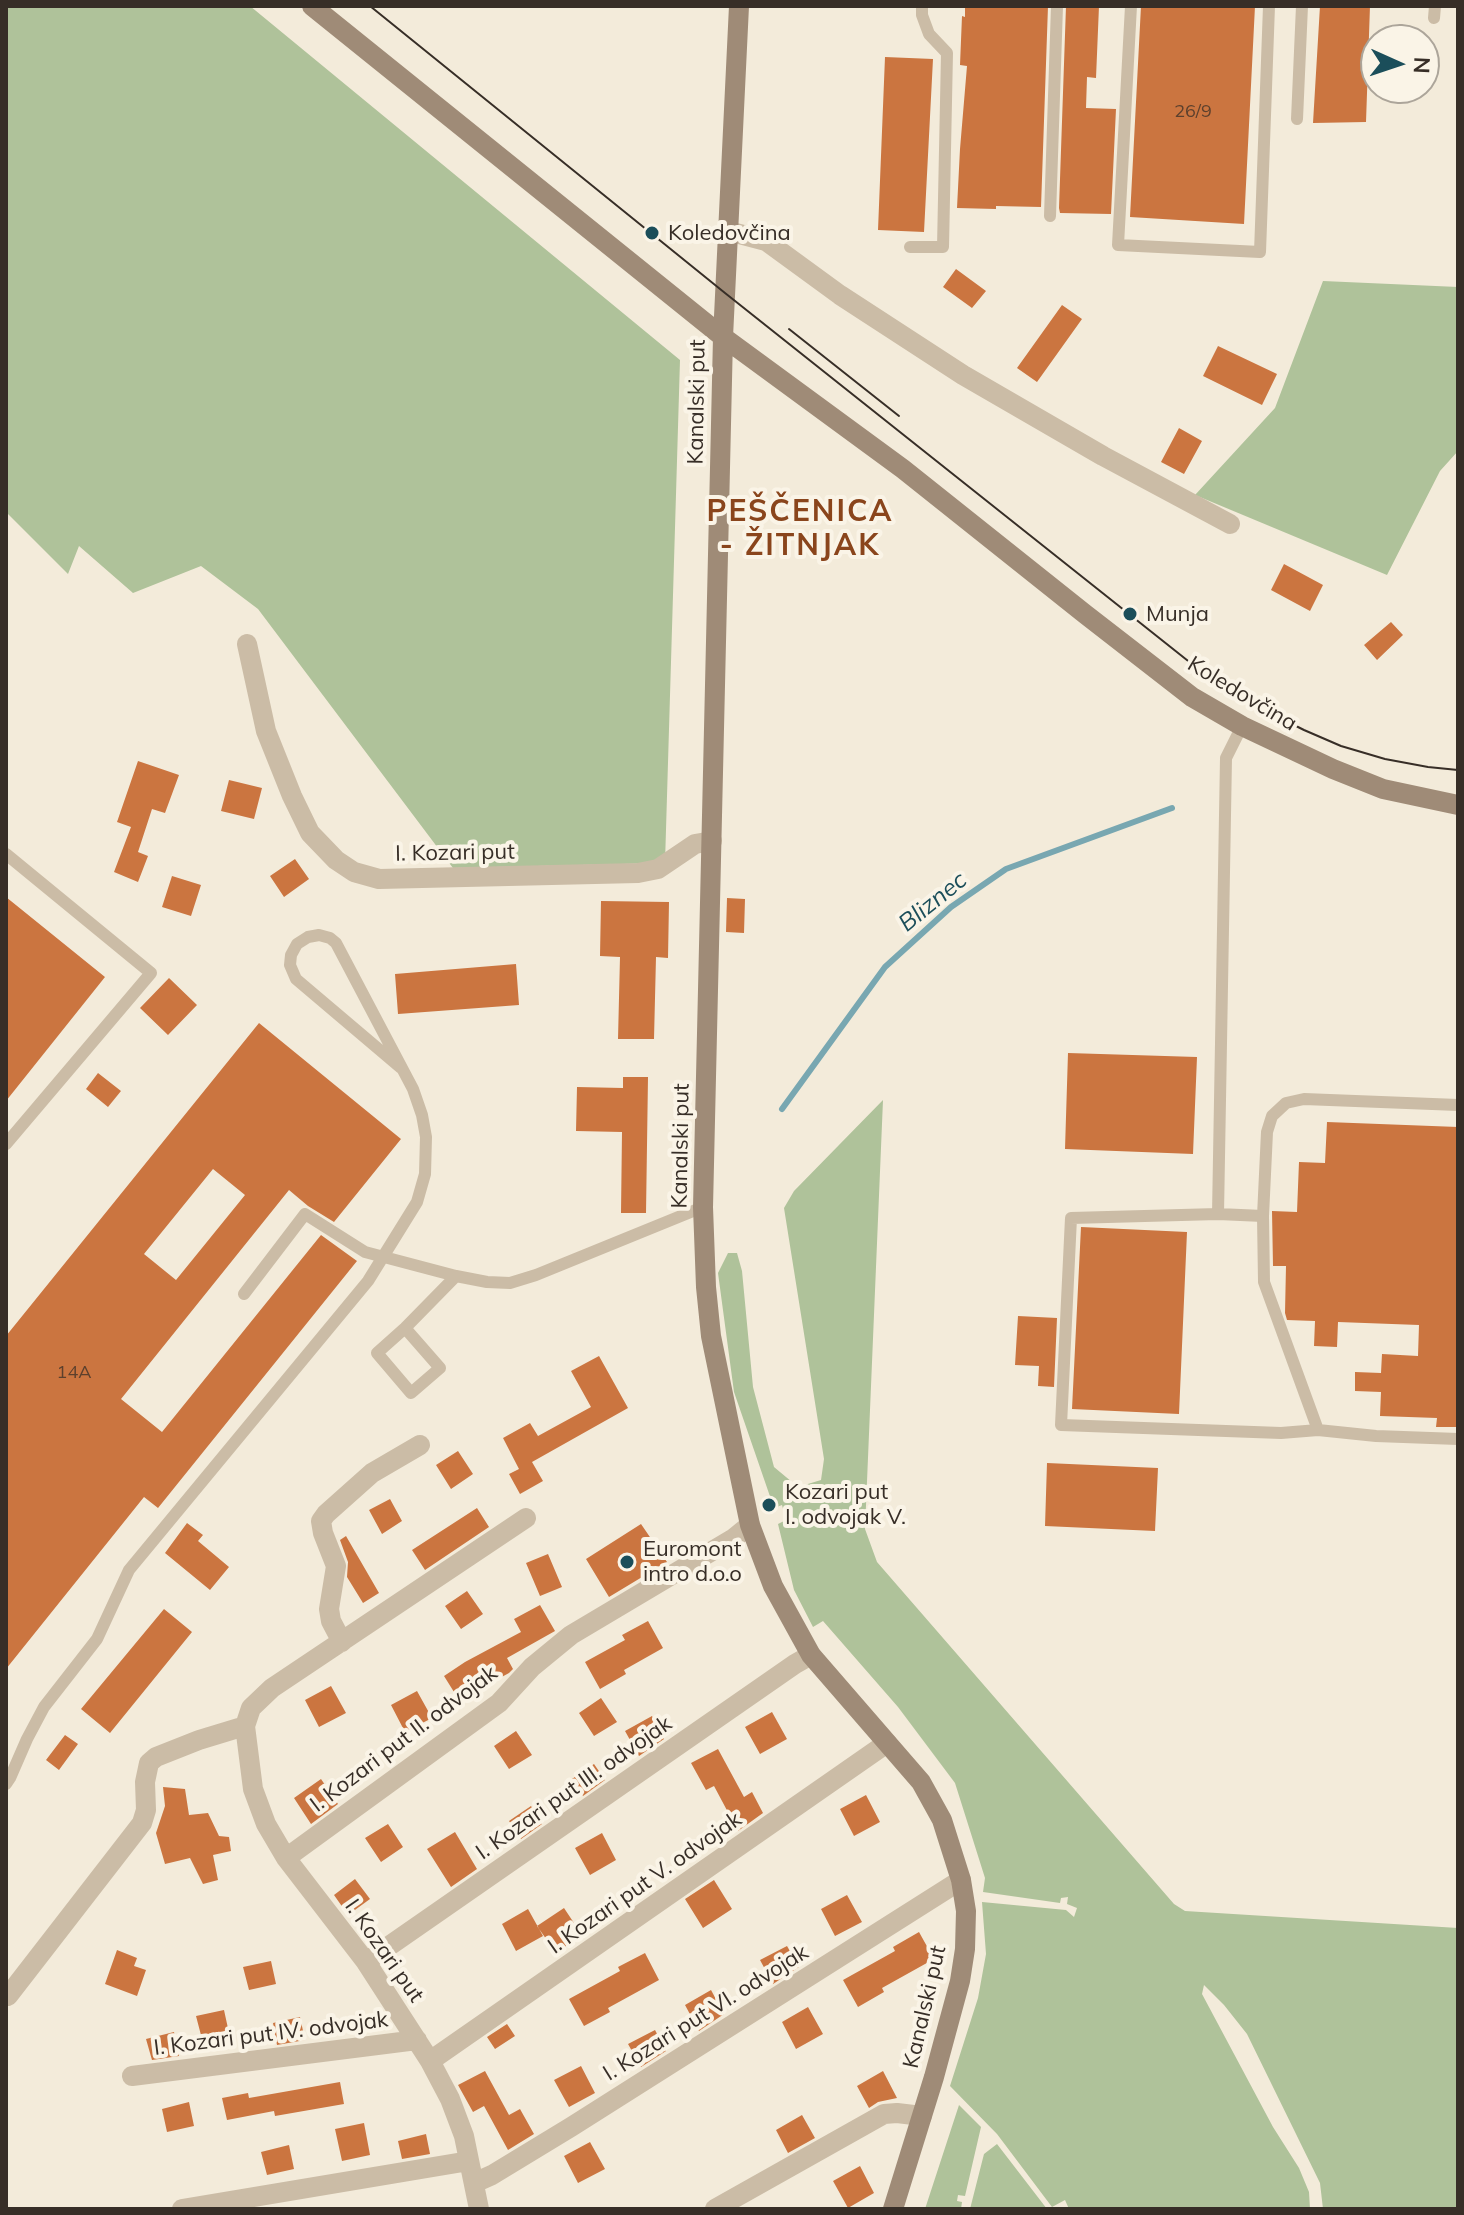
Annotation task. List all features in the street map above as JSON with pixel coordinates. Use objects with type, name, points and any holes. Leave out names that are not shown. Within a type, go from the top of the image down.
[{"type":"street","name":"Koledovčina","points":[[312,6],[723,337],[903,469],[1192,697],[1291,751],[1383,789],[1458,805]]},
{"type":"street","name":"Kanalski put","points":[[739,6],[723,337],[703,1207],[706,1287],[711,1336],[750,1525],[773,1586],[811,1655],[921,1782],[942,1820],[961,1880],[966,1911],[962,1970],[953,2011],[893,2209]]},
{"type":"street","points":[[728,231],[766,241],[840,295],[963,375],[1103,456],[1230,524]]},
{"type":"street","name":"I. Kozari put","points":[[247,644],[266,731],[292,796],[310,833],[336,860],[354,872],[379,879],[638,873],[658,869],[695,844],[712,841]]},
{"type":"street","points":[[342,1642],[331,1621],[329,1609],[336,1566],[321,1521],[372,1473],[420,1445]]},
{"type":"street","points":[[7,1996],[142,1823],[146,1810],[145,1782],[149,1763],[156,1757],[199,1740],[245,1726],[251,1708],[272,1688],[526,1518]]},
{"type":"street","name":"I. Kozari put II. odvojak","points":[[286,1858],[499,1703],[532,1667],[571,1635],[734,1538],[750,1525]]},
{"type":"street","name":"I. Kozari put III. odvojak","points":[[366,1962],[811,1655]]},
{"type":"street","name":"I. Kozari put","points":[[245,1726],[253,1789],[266,1824],[286,1858],[366,1962],[430,2061],[450,2099],[464,2136],[479,2209]]},
{"type":"street","name":"I. Kozari put V. odvojak","points":[[430,2061],[887,1743]]},
{"type":"street","name":"I. Kozari put VI. odvojak","points":[[474,2183],[571,2127],[961,1880]]},
{"type":"street","name":"I. Kozari put IV. odvojak","points":[[132,2076],[417,2040]]},
{"type":"street","points":[[715,2209],[884,2114],[922,2116]]},
{"type":"street","points":[[182,2209],[469,2161]]},
{"type":"lane","points":[[910,247],[943,247],[947,53],[929,34],[922,6]]},
{"type":"lane","points":[[1050,216],[1057,6]]},
{"type":"lane","points":[[1131,6],[1118,245],[1260,252],[1269,6]]},
{"type":"lane","points":[[1297,119],[1302,6]]},
{"type":"lane","points":[[1218,1214],[1226,758],[1242,726]]},
{"type":"lane","points":[[6,854],[151,973],[6,1144]]},
{"type":"lane","points":[[6,1784],[44,1707],[97,1639],[129,1570],[368,1281],[417,1202],[425,1174],[426,1137],[413,1089],[336,943],[319,935],[297,944],[290,965],[296,979],[401,1068]]},
{"type":"lane","points":[[1318,1430],[1264,1282],[1267,1132],[1272,1116],[1286,1103],[1304,1099],[1458,1105]]},
{"type":"lane","points":[[244,1294],[305,1214],[365,1252],[456,1276],[510,1283],[703,1207]]},
{"type":"lane","points":[[1263,1216],[1218,1214],[1071,1218],[1061,1425],[1281,1433],[1318,1430],[1458,1439]]},
{"type":"lane","points":[[405,1328],[440,1368],[411,1393],[377,1353],[456,1276]]},
{"type":"green space","points":[[6,6],[250,6],[680,360],[665,863],[453,868],[258,609],[201,566],[133,593],[79,546],[68,574],[6,512]]},
{"type":"green space","points":[[1323,281],[1458,287],[1458,451],[1440,471],[1387,575],[1195,495],[1275,408]]},
{"type":"green space","points":[[883,1100],[865,1529],[877,1562],[1174,1904],[1185,1911],[1458,1928],[1458,2209],[1323,2209],[1320,2183],[1247,2034],[1204,1985],[1202,1994],[1273,2127],[1299,2168],[1309,2192],[1310,2209],[1069,2209],[1065,2200],[1052,2207],[997,2134],[950,2086],[978,1998],[986,1954],[982,1902],[1066,1910],[1074,1917],[1077,1908],[1067,1904],[1068,1897],[1061,1898],[1060,1903],[983,1892],[985,1878],[955,1783],[898,1707],[823,1621],[813,1627],[794,1590],[778,1524],[786,1520],[782,1505],[774,1508],[734,1392],[718,1273],[728,1253],[737,1253],[742,1271],[753,1387],[774,1467],[798,1487],[821,1480],[824,1459],[784,1208],[794,1191]]},
{"type":"green space","points":[[959,2105],[981,2127],[965,2196],[958,2195],[957,2201],[962,2202],[961,2209],[925,2209]]},
{"type":"green space","points":[[997,2144],[1047,2209],[970,2209],[984,2154]]},
{"type":"building","points":[[965,6],[1048,6],[1041,207],[957,208],[967,66],[960,65]]},
{"type":"building","points":[[1066,6],[1099,6],[1096,78],[1087,77],[1086,108],[1116,109],[1111,214],[1060,213]]},
{"type":"building","points":[[1141,6],[1255,6],[1244,224],[1130,217]]},
{"type":"building","points":[[1320,6],[1370,6],[1369,24],[1360,24],[1360,104],[1367,104],[1366,122],[1313,123]]},
{"type":"building","points":[[885,57],[933,59],[924,232],[878,230]]},
{"type":"building","points":[[956,269],[986,291],[972,308],[943,287]]},
{"type":"building","points":[[1062,305],[1082,319],[1037,382],[1017,368]]},
{"type":"building","points":[[1218,346],[1277,374],[1262,405],[1203,376]]},
{"type":"building","points":[[1179,428],[1202,441],[1184,474],[1161,462]]},
{"type":"building","points":[[1284,564],[1323,585],[1310,611],[1271,590]]},
{"type":"building","points":[[1391,622],[1403,635],[1377,660],[1364,645]]},
{"type":"building","points":[[138,761],[179,775],[165,813],[152,809],[138,852],[148,856],[138,882],[114,872],[131,827],[117,822]]},
{"type":"building","points":[[229,780],[262,788],[254,819],[221,811]]},
{"type":"building","points":[[295,859],[309,879],[284,897],[270,876]]},
{"type":"building","points":[[172,876],[201,885],[191,916],[162,907]]},
{"type":"building","points":[[6,897],[105,977],[6,1101]]},
{"type":"building","points":[[727,898],[745,899],[744,933],[726,932]]},
{"type":"building","points":[[601,901],[669,902],[668,958],[656,957],[654,1039],[618,1039],[620,957],[600,956]]},
{"type":"building","points":[[516,964],[519,1005],[398,1014],[395,974]]},
{"type":"building","points":[[169,978],[197,1005],[168,1035],[140,1008]]},
{"type":"building","points":[[259,1023],[401,1139],[334,1222],[289,1190],[121,1399],[162,1432],[321,1235],[357,1261],[158,1508],[144,1497],[6,1669],[6,1336]],"holes":[[[213,1169],[245,1195],[176,1280],[144,1254]]]},
{"type":"building","points":[[1068,1053],[1197,1057],[1193,1154],[1065,1149]]},
{"type":"building","points":[[98,1073],[121,1091],[108,1107],[86,1089]]},
{"type":"building","points":[[623,1077],[648,1077],[646,1213],[621,1213],[622,1132],[576,1131],[577,1087],[623,1088]]},
{"type":"building","points":[[1327,1122],[1458,1127],[1458,1427],[1436,1427],[1437,1418],[1380,1416],[1381,1392],[1355,1391],[1355,1372],[1381,1373],[1382,1354],[1418,1356],[1419,1325],[1338,1322],[1337,1347],[1314,1346],[1315,1321],[1287,1320],[1286,1266],[1273,1266],[1272,1211],[1297,1212],[1299,1162],[1325,1163]]},
{"type":"building","points":[[1081,1227],[1187,1232],[1179,1414],[1072,1409]]},
{"type":"building","points":[[1018,1316],[1057,1318],[1054,1387],[1038,1386],[1039,1366],[1015,1365]]},
{"type":"building","points":[[599,1356],[628,1408],[532,1462],[543,1481],[520,1494],[509,1474],[519,1469],[503,1438],[530,1423],[538,1436],[591,1407],[571,1371]]},
{"type":"building","points":[[458,1451],[473,1474],[451,1489],[436,1465]]},
{"type":"building","points":[[1047,1463],[1158,1468],[1155,1531],[1045,1526]]},
{"type":"building","points":[[390,1499],[402,1521],[382,1534],[369,1510]]},
{"type":"building","points":[[477,1508],[489,1527],[425,1570],[412,1550]]},
{"type":"building","points":[[187,1523],[203,1535],[198,1541],[229,1567],[210,1590],[165,1553]]},
{"type":"building","name":"Euromont intro d.o.o","points":[[641,1524],[667,1562],[609,1597],[586,1559]]},
{"type":"building","points":[[346,1536],[379,1593],[363,1603],[347,1577],[348,1562],[340,1540]]},
{"type":"building","points":[[548,1554],[562,1587],[540,1596],[526,1563]]},
{"type":"building","points":[[467,1591],[483,1614],[461,1629],[445,1606]]},
{"type":"building","points":[[540,1605],[555,1631],[507,1658],[513,1669],[509,1673],[487,1685],[486,1682],[459,1700],[444,1676],[521,1632],[514,1619]]},
{"type":"building","points":[[164,1609],[192,1632],[110,1733],[81,1709]]},
{"type":"building","points":[[648,1621],[663,1648],[624,1670],[626,1674],[600,1689],[585,1662],[625,1640],[622,1635]]},
{"type":"building","points":[[331,1686],[346,1713],[319,1727],[305,1700]]},
{"type":"building","points":[[417,1691],[432,1718],[405,1732],[391,1705]]},
{"type":"building","points":[[601,1698],[617,1722],[594,1736],[579,1713]]},
{"type":"building","points":[[772,1712],[787,1739],[760,1754],[745,1727]]},
{"type":"building","points":[[652,1716],[664,1739],[639,1756],[625,1731]]},
{"type":"building","points":[[516,1731],[532,1755],[509,1769],[494,1746]]},
{"type":"building","points":[[65,1735],[78,1744],[59,1770],[46,1760]]},
{"type":"building","points":[[718,1749],[744,1797],[752,1792],[763,1813],[738,1831],[714,1786],[706,1790],[691,1763]]},
{"type":"building","points":[[594,1764],[605,1780],[583,1796],[572,1779]]},
{"type":"building","points":[[321,1779],[338,1804],[311,1824],[294,1798]]},
{"type":"building","points":[[163,1787],[185,1789],[189,1815],[208,1813],[219,1836],[229,1837],[231,1851],[213,1855],[218,1880],[203,1884],[190,1858],[165,1864],[156,1833],[165,1806]]},
{"type":"building","points":[[866,1795],[880,1822],[854,1836],[840,1809]]},
{"type":"building","points":[[531,1806],[542,1824],[521,1839],[509,1821]]},
{"type":"building","points":[[388,1824],[403,1847],[381,1862],[365,1838]]},
{"type":"building","points":[[455,1832],[477,1869],[451,1887],[427,1849]]},
{"type":"building","points":[[602,1833],[616,1860],[590,1875],[575,1848]]},
{"type":"building","points":[[355,1879],[370,1899],[348,1915],[334,1895]]},
{"type":"building","points":[[714,1880],[732,1909],[703,1928],[685,1899]]},
{"type":"building","points":[[847,1895],[862,1922],[835,1936],[821,1909]]},
{"type":"building","points":[[564,1908],[582,1935],[556,1953],[537,1926]]},
{"type":"building","points":[[528,1909],[543,1936],[516,1951],[502,1924]]},
{"type":"building","points":[[919,1932],[934,1959],[882,1988],[884,1992],[858,2007],[843,1980],[895,1951],[893,1947]]},
{"type":"building","points":[[787,1946],[799,1967],[773,1984],[760,1960]]},
{"type":"building","points":[[117,1950],[137,1958],[134,1966],[146,1970],[137,1996],[105,1984]]},
{"type":"building","points":[[645,1953],[659,1980],[608,2008],[610,2012],[584,2026],[569,1999],[620,1971],[618,1967]]},
{"type":"building","points":[[271,1961],[276,1984],[249,1990],[243,1967]]},
{"type":"building","points":[[711,1990],[724,2014],[699,2031],[685,2005]]},
{"type":"building","points":[[808,2007],[823,2034],[796,2049],[782,2022]]},
{"type":"building","points":[[224,2010],[229,2033],[202,2039],[196,2016]]},
{"type":"building","points":[[300,2017],[305,2040],[277,2045],[273,2023]]},
{"type":"building","points":[[507,2024],[515,2036],[495,2049],[487,2037]]},
{"type":"building","points":[[655,2030],[666,2051],[641,2067],[628,2044]]},
{"type":"building","points":[[174,2032],[179,2056],[152,2060],[146,2039]]},
{"type":"building","points":[[581,2066],[595,2093],[569,2107],[554,2080]]},
{"type":"building","points":[[485,2071],[509,2115],[520,2109],[534,2134],[508,2150],[484,2106],[473,2112],[458,2085]]},
{"type":"building","points":[[883,2071],[897,2098],[878,2102],[869,2108],[857,2086]]},
{"type":"building","points":[[340,2082],[344,2104],[275,2116],[274,2111],[227,2120],[222,2098],[248,2093],[249,2098]]},
{"type":"building","points":[[189,2102],[194,2126],[167,2132],[162,2109]]},
{"type":"building","points":[[802,2115],[815,2138],[788,2153],[776,2130]]},
{"type":"building","points":[[364,2123],[370,2155],[342,2161],[335,2129]]},
{"type":"building","points":[[426,2134],[430,2154],[402,2159],[398,2141]]},
{"type":"building","points":[[590,2142],[605,2169],[578,2183],[564,2156]]},
{"type":"building","points":[[289,2145],[294,2169],[267,2175],[261,2152]]},
{"type":"building","points":[[860,2166],[874,2193],[848,2208],[833,2181]]},
{"type":"waterway","name":"Bliznec","points":[[782,1109],[885,967],[951,907],[1006,869],[1172,808]]},
{"type":"tram line","points":[[370,6],[1202,672],[1268,712],[1341,746],[1385,759],[1458,770]]},
{"type":"tram line","points":[[789,329],[899,416]]},
{"type":"place","name":"Koledovčina","points":[[652,233]]},
{"type":"place","name":"Munja","points":[[1130,614]]},
{"type":"place","name":"Kozari put I. odvojak V.","points":[[769,1505]]},
{"type":"place","name":"Euromont intro d.o.o","points":[[627,1562]]},
{"type":"district","name":"PEŠČENICA - ŽITNJAK","points":[[800,529]]}]
